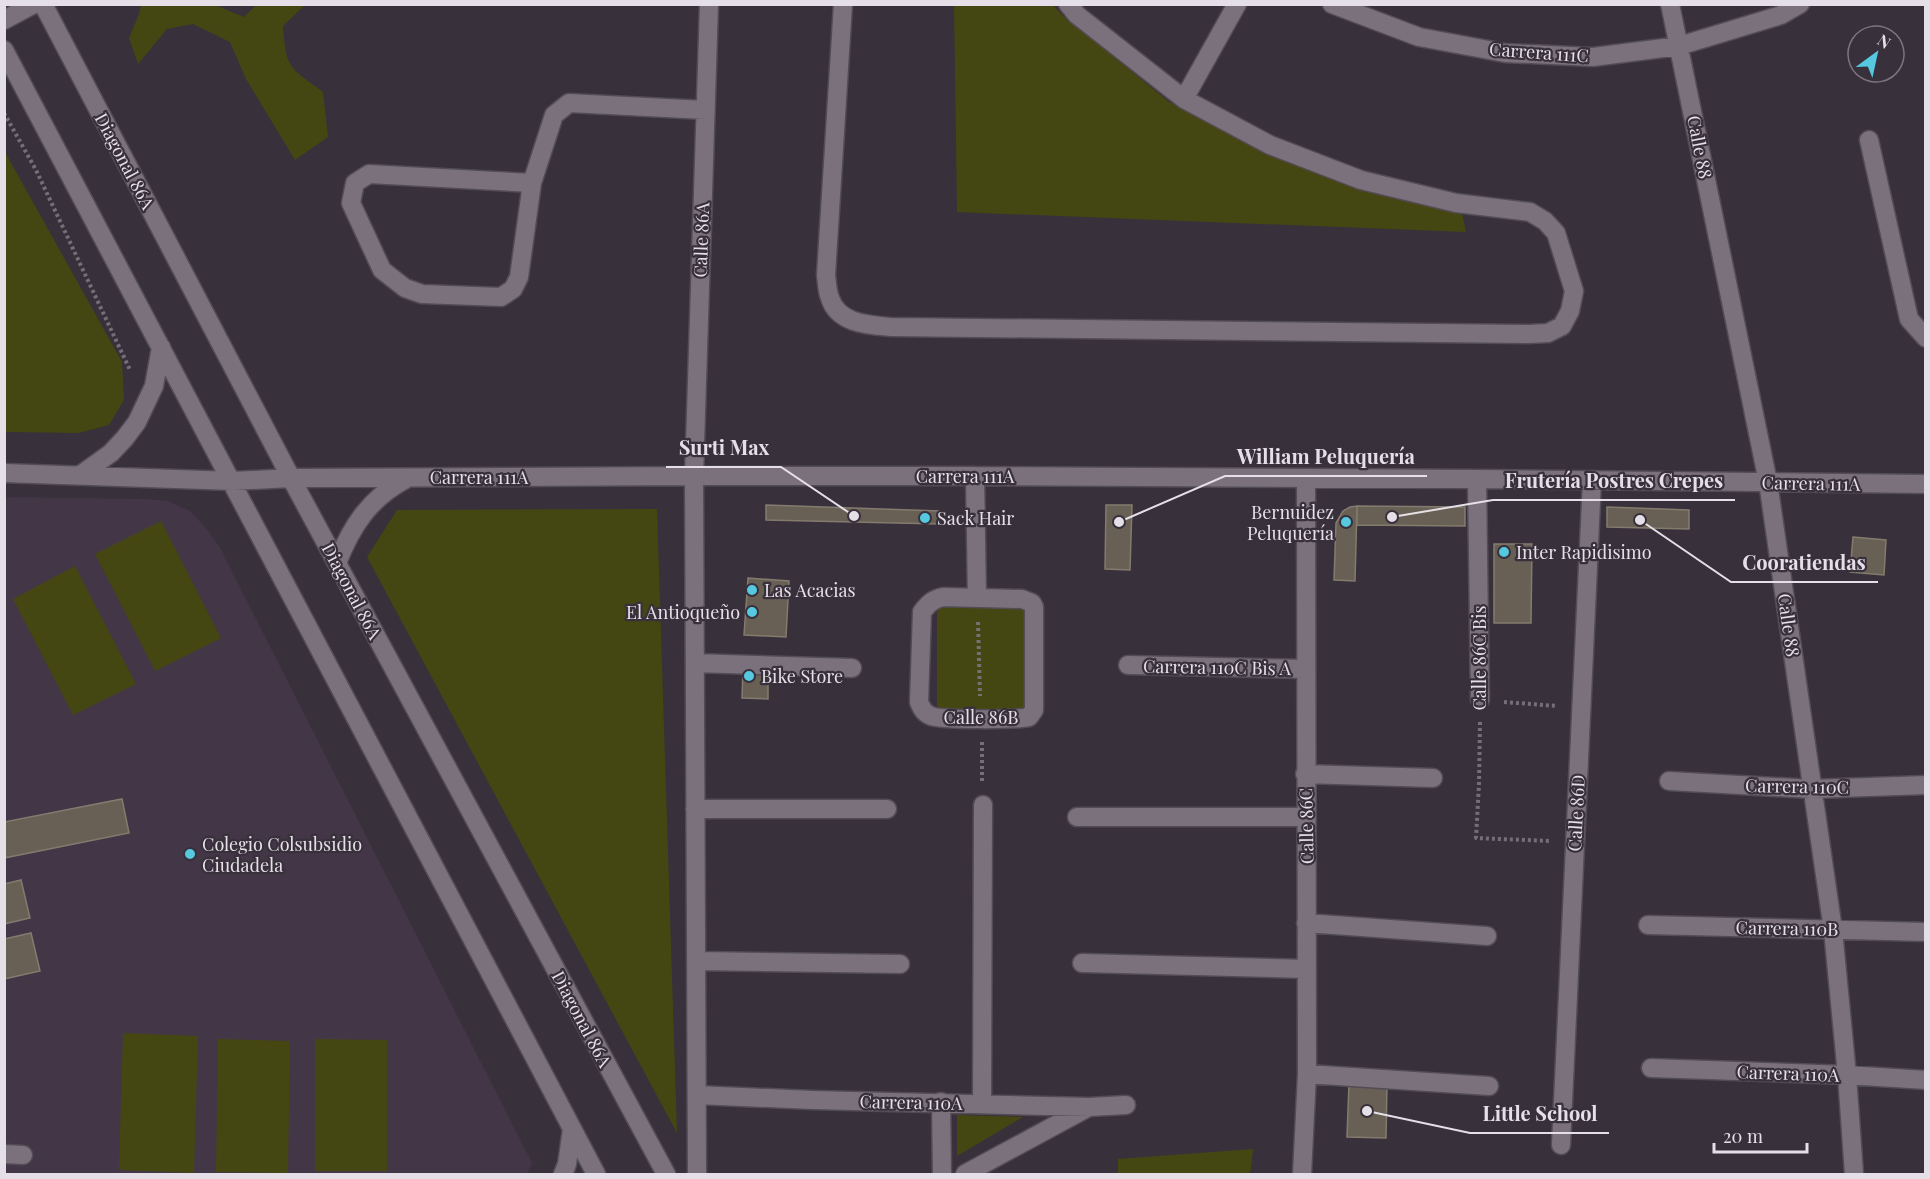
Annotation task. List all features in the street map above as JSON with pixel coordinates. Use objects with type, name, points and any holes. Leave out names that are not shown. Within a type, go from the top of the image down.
[{"type":"street","points":[[4,20],[34,4]]},
{"type":"street","name":"Diagonal 86A","points":[[43,4],[291,478],[666,1174]]},
{"type":"street","name":"Calle 86A","points":[[694,476],[709,4]]},
{"type":"street","points":[[843,4],[826,274],[830,300],[842,316],[863,324],[891,327],[1529,334],[1548,333],[1562,326],[1570,311],[1574,291],[1556,233],[1545,221],[1530,212],[1456,202],[1361,180],[1270,145],[1184,99],[1077,15],[1068,4]]},
{"type":"street","points":[[1184,99],[1237,4]]},
{"type":"street","name":"Carrera 111C","points":[[1332,4],[1419,37],[1505,53],[1593,57],[1679,46],[1781,15],[1800,4]]},
{"type":"street","name":"Calle 88","points":[[1670,4],[1768,482],[1833,930],[1848,1075],[1854,1174]]},
{"type":"street","points":[[4,50],[596,1174]]},
{"type":"street","points":[[532,183],[369,174],[355,183],[351,203],[382,270],[405,288],[422,294],[501,297],[513,290],[519,277],[532,183],[554,115],[569,103],[705,110]]},
{"type":"street","points":[[1869,140],[1909,319],[1926,338]]},
{"type":"street","points":[[79,476],[111,453],[126,438],[137,422],[154,386],[161,347]]},
{"type":"street","name":"Carrera 111A","points":[[4,473],[233,481],[291,478],[975,476],[1926,484]]},
{"type":"street","points":[[694,476],[697,1174]]},
{"type":"street","points":[[975,476],[977,598]]},
{"type":"street","points":[[337,563],[347,537],[373,502],[408,478]]},
{"type":"street","name":"Calle 86C","points":[[1302,1174],[1307,1074],[1306,478]]},
{"type":"street","name":"Calle 86C Bis","points":[[1477,479],[1480,700]]},
{"type":"street","name":"Calle 86D","points":[[1561,1145],[1592,480]]},
{"type":"street","name":"Calle 86B","points":[[977,598],[1028,600],[1034,607],[1034,710],[1029,717],[948,719],[930,715],[922,710],[919,702],[922,612],[935,599],[977,598]]},
{"type":"street","points":[[695,663],[852,668]]},
{"type":"street","name":"Carrera 110C Bis A","points":[[1128,665],[1306,669]]},
{"type":"street","points":[[1305,774],[1433,778]]},
{"type":"street","name":"Carrera 110C","points":[[1669,782],[1812,789],[1926,785]]},
{"type":"street","points":[[982,1104],[983,805]]},
{"type":"street","points":[[695,809],[887,809]]},
{"type":"street","points":[[1077,817],[1306,817]]},
{"type":"street","points":[[1306,923],[1487,936]]},
{"type":"street","name":"Carrera 110B","points":[[1648,925],[1926,932]]},
{"type":"street","points":[[696,961],[900,964]]},
{"type":"street","points":[[1082,963],[1307,969]]},
{"type":"street","name":"Carrera 110A","points":[[1651,1068],[1926,1080]]},
{"type":"street","points":[[1307,1074],[1489,1086]]},
{"type":"street","name":"Carrera 110A","points":[[697,1095],[1089,1107],[1126,1105]]},
{"type":"street","points":[[941,1102],[942,1174]]},
{"type":"street","points":[[965,1174],[1089,1107]]},
{"type":"street","points":[[563,1174],[567,1164],[572,1129]]},
{"type":"path","points":[[4,113],[36,170],[134,378]]},
{"type":"path","points":[[1480,700],[1581,708]]},
{"type":"path","name":"Calle 86C Bis","points":[[1480,700],[1476,838],[1575,842]]},
{"type":"shaded area","name":"Colegio Colsubsidio Ciudadela","points":[[5,497],[168,501],[190,511],[205,527],[219,546],[532,1163],[527,1174],[5,1174]]},
{"type":"green space","points":[[141,5],[215,5],[244,17],[256,5],[305,5],[283,26],[286,51],[288,60],[297,72],[323,92],[328,137],[295,160],[246,79],[230,42],[193,24],[167,29],[138,64],[129,38]]},
{"type":"green space","points":[[954,5],[1053,5],[1062,15],[1169,102],[1324,175],[1461,208],[1466,232],[957,212]]},
{"type":"green space","points":[[5,152],[122,362],[124,400],[109,425],[79,433],[5,432]]},
{"type":"green space","points":[[657,509],[677,1133],[367,557],[397,510]]},
{"type":"green space","points":[[161,521],[221,638],[155,671],[95,554]]},
{"type":"green space","points":[[75,566],[136,684],[73,715],[13,599]]},
{"type":"green space","points":[[937,603],[1028,606],[1028,715],[937,712]]},
{"type":"green space","points":[[123,1033],[198,1036],[194,1173],[119,1170]]},
{"type":"green space","points":[[218,1039],[290,1041],[288,1173],[216,1172]]},
{"type":"green space","points":[[315,1039],[387,1040],[387,1171],[315,1171]]},
{"type":"green space","points":[[957,1115],[1023,1117],[957,1156]]},
{"type":"green space","points":[[1253,1149],[1251,1170],[1248,1174],[1118,1174],[1118,1159]]},
{"type":"building","points":[[766,505],[940,511],[939,524],[766,520]]},
{"type":"building","points":[[1106,505],[1132,505],[1130,570],[1105,569]]},
{"type":"building","points":[[1357,506],[1355,581],[1334,580],[1336,523],[1343,511]]},
{"type":"building","points":[[1357,506],[1465,507],[1465,526],[1357,525]]},
{"type":"building","points":[[1607,507],[1689,510],[1689,529],[1607,527]]},
{"type":"building","points":[[1853,537],[1886,540],[1884,575],[1850,572]]},
{"type":"building","points":[[1494,544],[1532,544],[1531,623],[1494,623]]},
{"type":"building","points":[[748,578],[789,581],[786,637],[744,635]]},
{"type":"building","points":[[743,668],[768,669],[768,699],[742,698]]},
{"type":"building","points":[[122,799],[129,833],[4,858],[4,822]]},
{"type":"building","points":[[21,880],[30,918],[4,924],[4,884]]},
{"type":"building","points":[[31,933],[40,971],[4,979],[4,939]]},
{"type":"building","points":[[1349,1083],[1387,1085],[1386,1138],[1347,1137]]},
{"type":"place","name":"Surti Max","points":[[854,516]]},
{"type":"place","name":"Frutería Postres Crepes","points":[[1392,517]]},
{"type":"place","name":"Sack Hair","points":[[925,518]]},
{"type":"place","name":"Cooratiendas","points":[[1640,520]]},
{"type":"place","name":"William Peluquería","points":[[1119,522]]},
{"type":"place","name":"Bernuidez Peluquería","points":[[1346,522]]},
{"type":"place","name":"Inter Rapidisimo","points":[[1504,552]]},
{"type":"place","name":"Las Acacias","points":[[752,590]]},
{"type":"place","name":"El Antioqueño","points":[[752,612]]},
{"type":"place","name":"Bike Store","points":[[749,676]]},
{"type":"place","name":"Colegio Colsubsidio Ciudadela","points":[[190,854]]},
{"type":"place","name":"Little School","points":[[1367,1111]]}]
